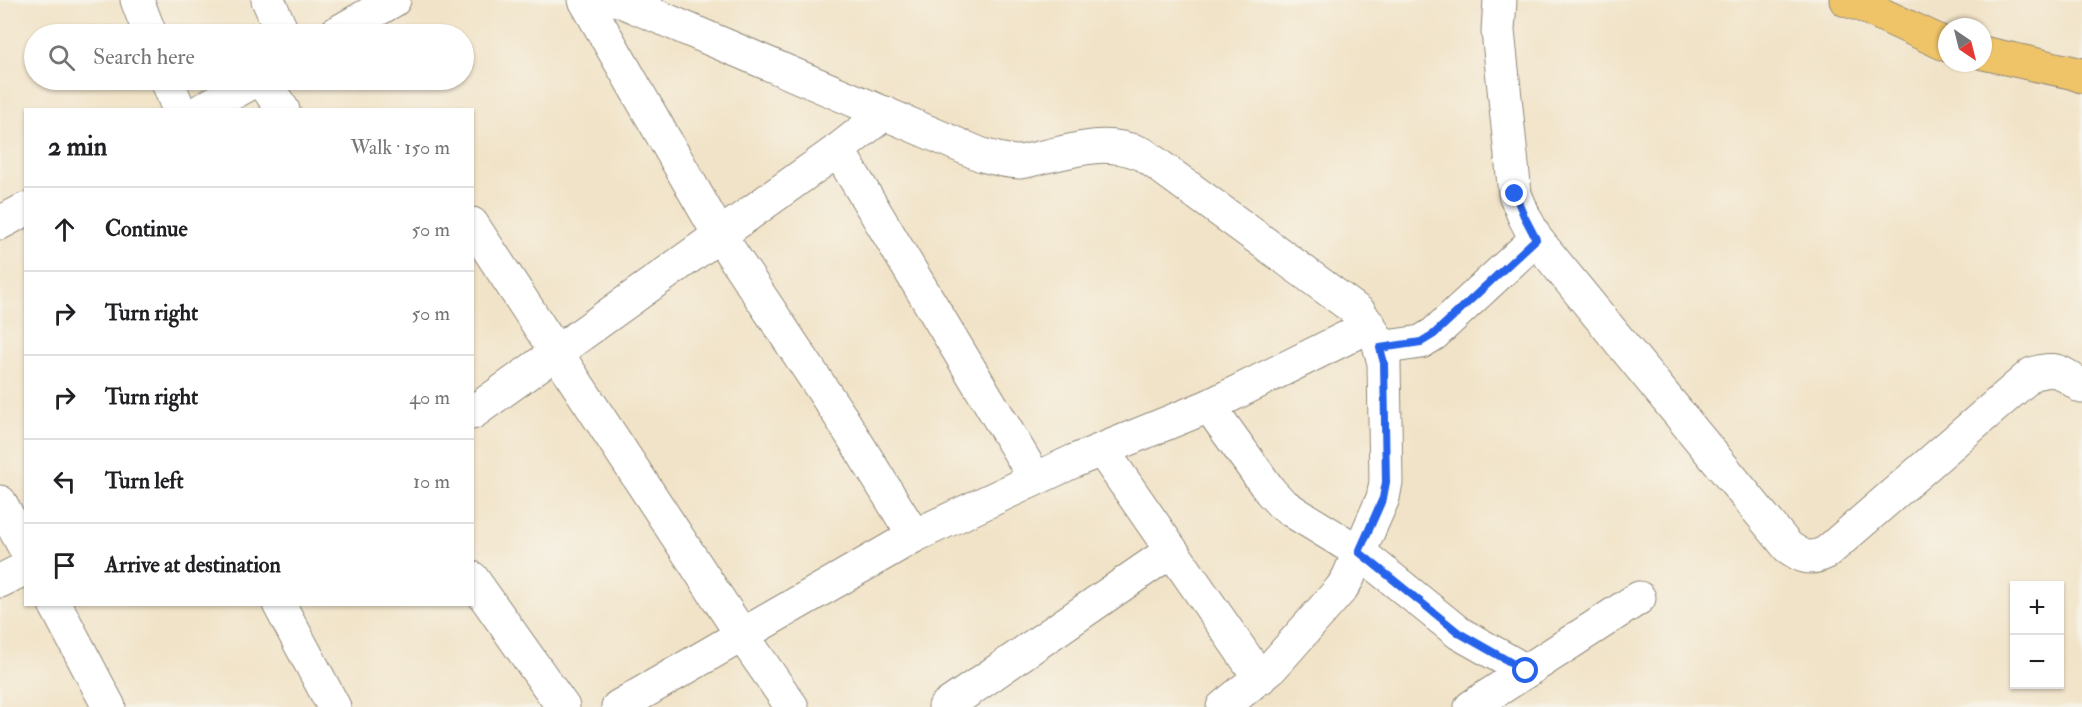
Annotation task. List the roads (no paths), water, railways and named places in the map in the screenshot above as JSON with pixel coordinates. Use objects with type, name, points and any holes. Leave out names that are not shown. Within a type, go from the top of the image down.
[{"type":"main road","points":[[1846,0],[1862,5],[1938,41]]},
{"type":"main road","points":[[1992,55],[2082,76]]},
{"type":"street","points":[[137,0],[146,24]]},
{"type":"street","points":[[268,0],[279,24]]},
{"type":"street","points":[[352,24],[394,0]]},
{"type":"street","points":[[585,0],[720,236],[842,419],[914,536]]},
{"type":"street","points":[[619,0],[982,155],[1002,161],[1021,162],[1084,147],[1125,147],[1143,154],[1360,313],[1375,337],[1384,363],[1386,482],[1383,498],[1341,590],[1260,678],[1223,707]]},
{"type":"street","points":[[1500,0],[1498,30],[1515,194],[1536,239],[1788,547],[1801,556],[1815,558],[1827,552],[2032,374],[2047,369],[2062,372],[2082,387]]},
{"type":"street","points":[[171,90],[178,108]]},
{"type":"street","points":[[206,108],[238,90]]},
{"type":"street","points":[[269,90],[282,108]]},
{"type":"street","points":[[474,412],[720,236],[885,113]]},
{"type":"street","points":[[838,150],[1035,478]]},
{"type":"street","points":[[0,223],[24,210]]},
{"type":"street","points":[[474,227],[792,707]]},
{"type":"street","points":[[618,707],[914,536],[1035,478],[1375,337],[1421,342],[1434,334],[1536,239]]},
{"type":"street","points":[[1209,406],[1281,503],[1359,552],[1459,633],[1526,671]]},
{"type":"street","points":[[1102,450],[1260,678]]},
{"type":"street","points":[[0,502],[24,546]]},
{"type":"street","points":[[945,707],[1171,551]]},
{"type":"street","points":[[0,581],[24,569]]},
{"type":"street","points":[[474,581],[563,707]]},
{"type":"street","points":[[1471,707],[1504,698],[1526,671],[1639,598]]},
{"type":"street","points":[[56,606],[110,707]]},
{"type":"street","points":[[280,606],[334,707]]}]
